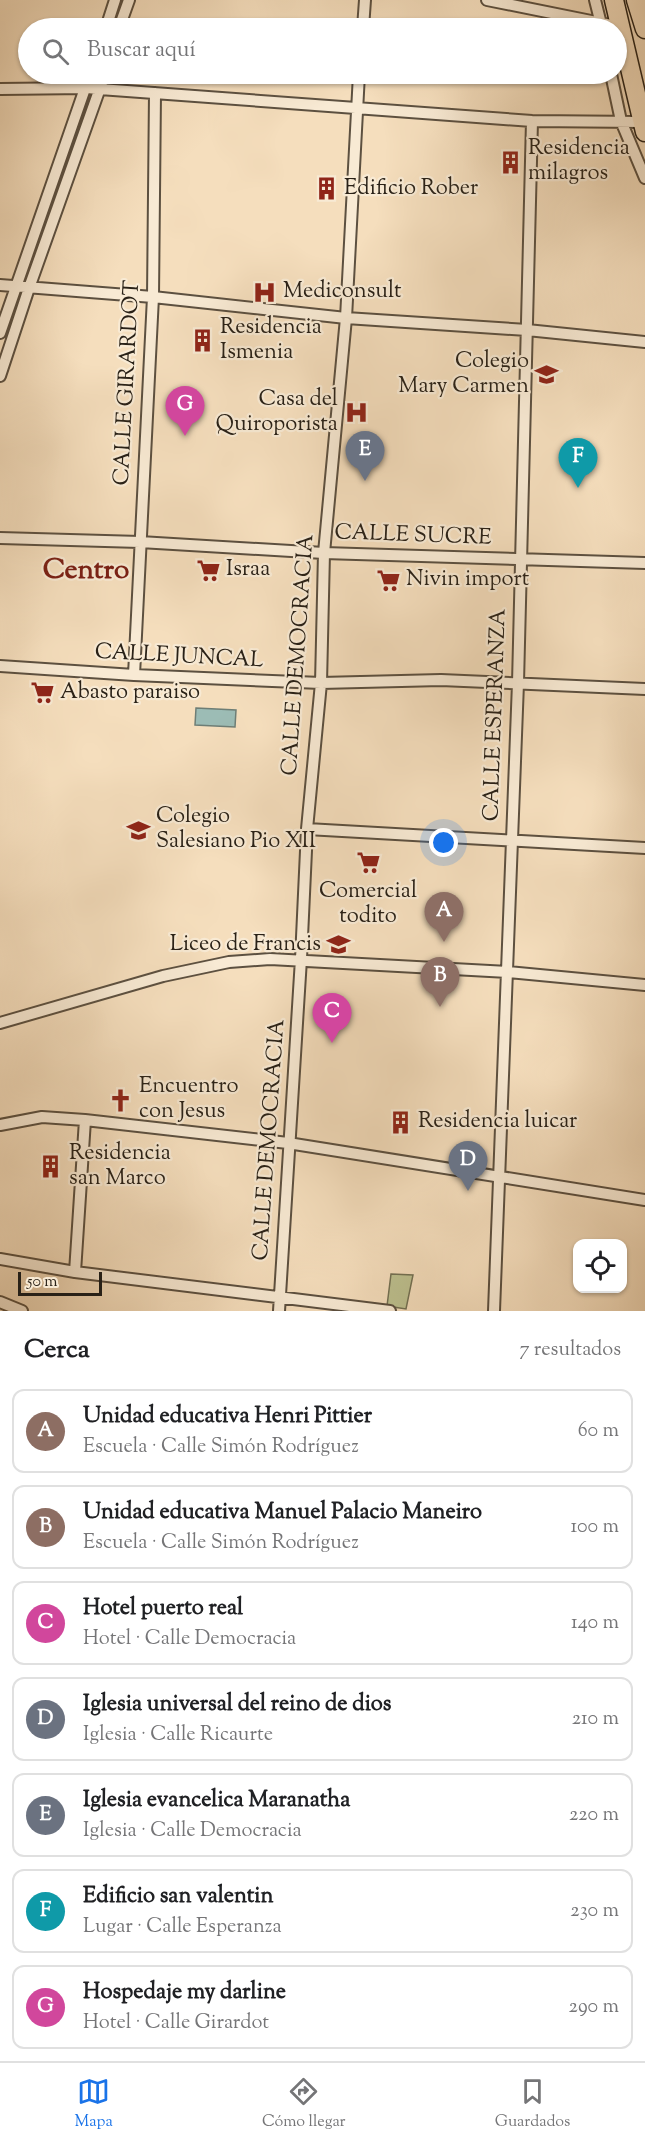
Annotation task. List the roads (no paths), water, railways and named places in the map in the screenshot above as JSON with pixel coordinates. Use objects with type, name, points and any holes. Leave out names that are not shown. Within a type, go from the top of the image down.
[{"type":"highway","points":[[614,0],[619,18]]},
{"type":"highway","points":[[639,1],[645,28]]},
{"type":"highway","points":[[627,54],[643,127]]},
{"type":"street","points":[[109,18],[115,0]]},
{"type":"street","points":[[123,18],[129,0]]},
{"type":"street","points":[[364,18],[365,0]]},
{"type":"street","points":[[487,0],[567,18]]},
{"type":"street","points":[[595,0],[600,18]]},
{"type":"street","points":[[0,333],[87,84]]},
{"type":"street","points":[[0,376],[101,84]]},
{"type":"street","name":"CALLE DEMOCRACIA","points":[[279,1311],[307,829],[321,683],[324,552],[346,318],[358,84]]},
{"type":"street","points":[[613,84],[621,121],[645,178]]},
{"type":"street","points":[[0,89],[86,88],[532,121],[621,121],[643,127]]},
{"type":"street","name":"CALLE GIRARDOT","points":[[134,675],[153,297],[155,93]]},
{"type":"street","name":"CALLE ESPERANZA","points":[[494,1311],[522,560],[532,121]]},
{"type":"street","points":[[0,285],[153,297],[346,318],[527,330],[645,342]]},
{"type":"street","name":"CALLE SUCRE","points":[[0,537],[522,560],[645,563]]},
{"type":"street","name":"CALLE JUNCAL","points":[[0,666],[134,675],[321,683],[441,680],[645,689]]},
{"type":"street","points":[[307,829],[645,848]]},
{"type":"street","points":[[0,1023],[163,976],[229,962],[270,959],[508,972],[645,985]]},
{"type":"street","points":[[0,1125],[42,1117],[288,1143],[645,1200]]},
{"type":"street","points":[[75,1272],[85,1120]]},
{"type":"street","points":[[0,1259],[75,1272],[390,1311]]},
{"type":"street","points":[[0,1302],[22,1311]]},
{"type":"water","points":[[196,708],[236,710],[235,727],[195,725]]},
{"type":"place","name":"Residencia milagros","points":[[510,162]]},
{"type":"place","name":"Edificio Rober","points":[[326,189]]},
{"type":"place","name":"Mediconsult","points":[[265,292]]},
{"type":"place","name":"Residencia Ismenia","points":[[202,341]]},
{"type":"place","name":"Colegio Mary Carmen","points":[[547,375]]},
{"type":"place","name":"Casa del Quiroporista","points":[[356,413]]},
{"type":"place","name":"Hospedaje my darline","points":[[185,436]]},
{"type":"place","name":"Iglesia evancelica Maranatha","points":[[365,481]]},
{"type":"place","name":"Edificio san valentin","points":[[578,488]]},
{"type":"place","name":"Israa","points":[[208,570]]},
{"type":"place","name":"Nivin import","points":[[388,580]]},
{"type":"place","name":"Abasto paraiso","points":[[42,693]]},
{"type":"place","name":"Colegio Salesiano Pio XII","points":[[138,830]]},
{"type":"place","name":"Comercial todito","points":[[368,863]]},
{"type":"place","name":"Unidad educativa Henri Pittier","points":[[444,942]]},
{"type":"place","name":"Liceo de Francis","points":[[339,945]]},
{"type":"place","name":"Unidad educativa Manuel Palacio Maneiro","points":[[440,1007]]},
{"type":"place","name":"Hotel puerto real","points":[[332,1043]]},
{"type":"place","name":"Encuentro con Jesus","points":[[121,1100]]},
{"type":"place","name":"Residencia luicar","points":[[400,1122]]},
{"type":"place","name":"Residencia san Marco","points":[[51,1167]]},
{"type":"place","name":"Iglesia universal del reino de dios","points":[[468,1191]]},
{"type":"district","name":"Centro","points":[[86,571]]}]
